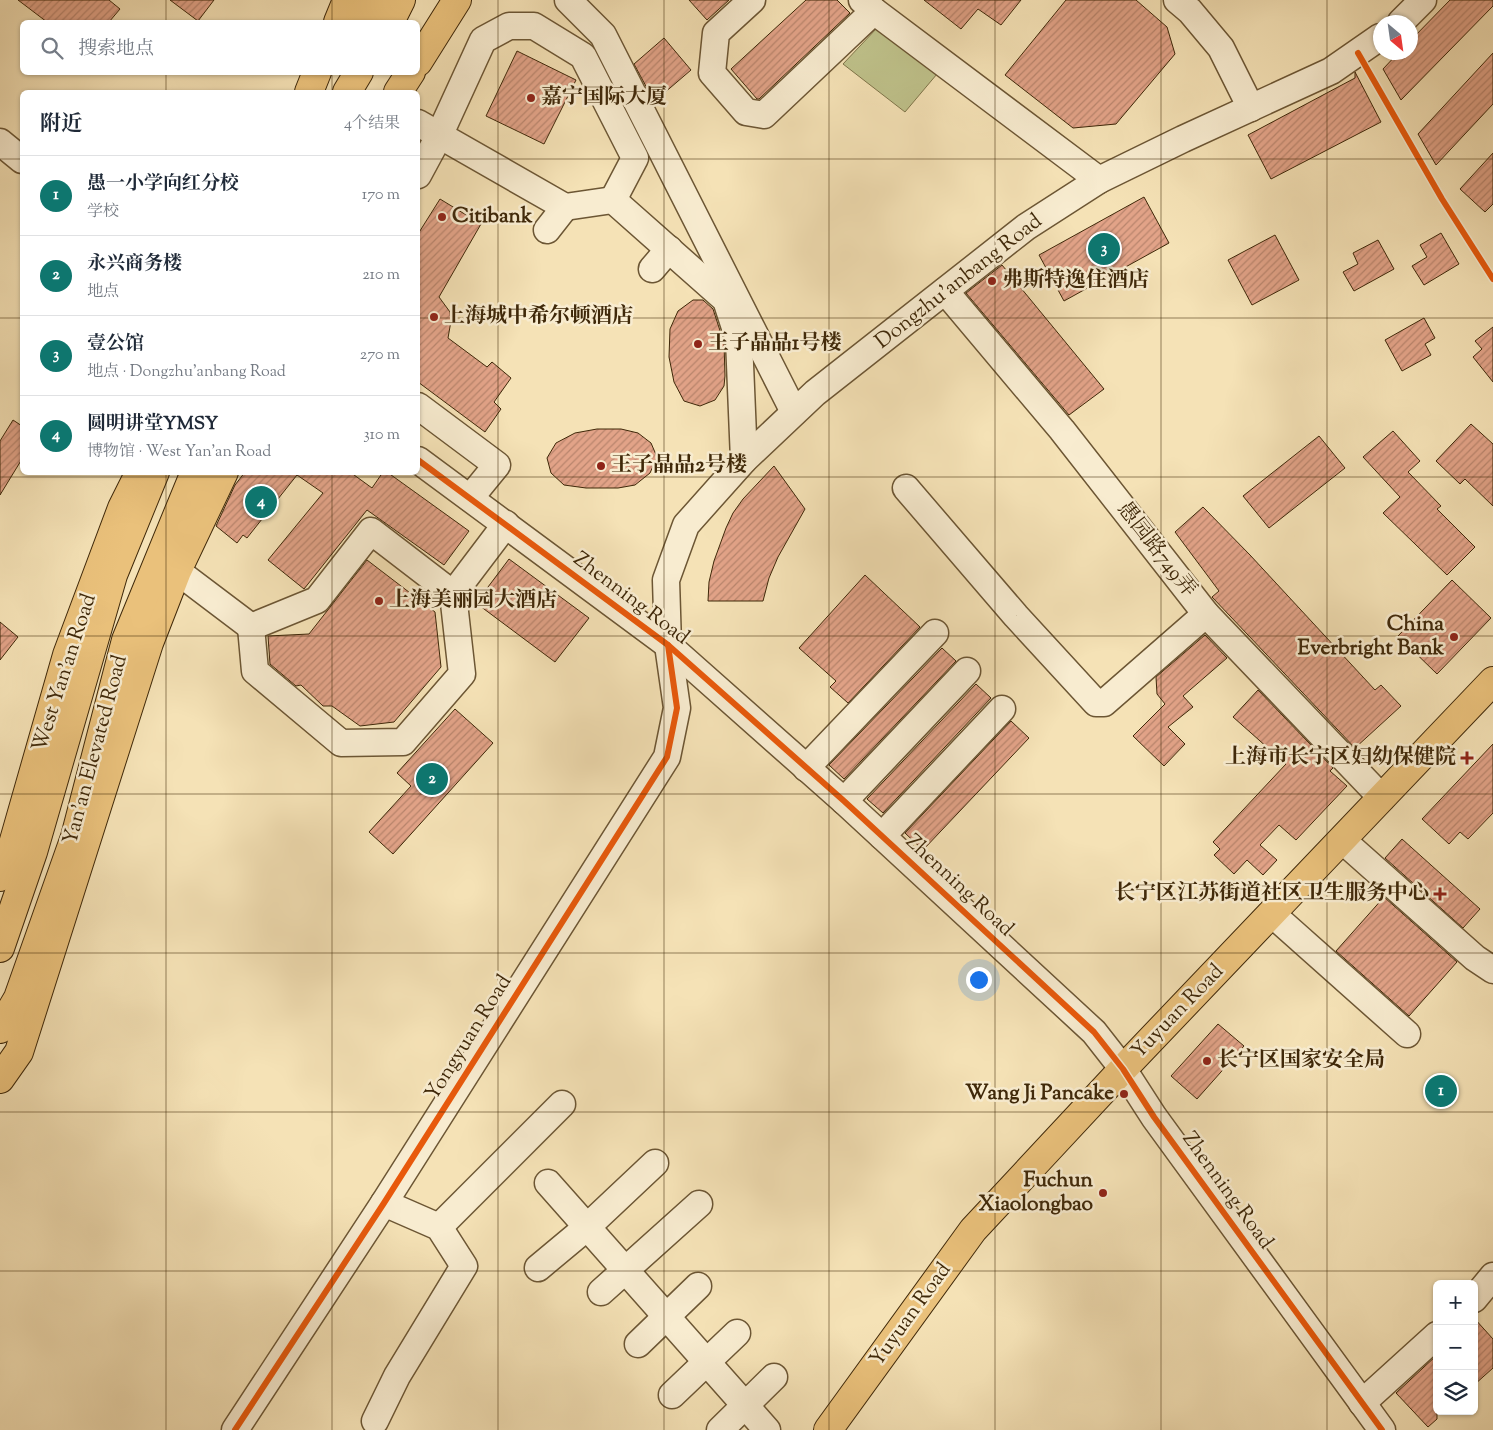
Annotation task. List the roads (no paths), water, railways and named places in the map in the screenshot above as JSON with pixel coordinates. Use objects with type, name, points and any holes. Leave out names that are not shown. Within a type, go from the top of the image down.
[{"type":"main road","points":[[339,20],[347,0]]},
{"type":"main road","points":[[363,20],[370,0]]},
{"type":"main road","points":[[376,20],[384,0]]},
{"type":"main road","points":[[391,20],[401,0]]},
{"type":"main road","points":[[420,33],[435,0]]},
{"type":"main road","points":[[420,57],[444,0]]},
{"type":"main road","points":[[420,59],[458,0]]},
{"type":"main road","points":[[310,90],[316,75]]},
{"type":"main road","points":[[338,90],[343,75]]},
{"type":"main road","points":[[342,90],[350,75]]},
{"type":"main road","points":[[348,90],[358,75]]},
{"type":"main road","points":[[391,90],[398,75]]},
{"type":"main road","points":[[399,90],[410,75]]},
{"type":"main road","points":[[405,90],[411,75]]},
{"type":"main road","name":"West Yan'an Road","points":[[0,876],[6,842],[67,655],[122,508],[138,475]]},
{"type":"main road","name":"Yan'an Elevated Road","points":[[0,948],[33,852],[113,575],[154,475]]},
{"type":"main road","name":"Yan'an Elevated Road","points":[[0,1029],[18,998],[75,837],[126,640],[194,475]]},
{"type":"main road","points":[[0,1079],[19,1052],[149,643],[177,571],[223,475]]},
{"type":"main road","name":"Yuyuan Road","points":[[828,1430],[973,1230],[1123,1069],[1493,681]]},
{"type":"street","points":[[568,0],[603,35],[794,412]]},
{"type":"street","points":[[752,0],[716,33],[712,73],[746,112],[764,115],[868,6],[1099,180]]},
{"type":"street","points":[[1177,0],[1190,11],[1221,48],[1251,108]]},
{"type":"street","points":[[1408,15],[1423,0]]},
{"type":"street","points":[[420,166],[428,129],[484,40],[509,26],[534,26],[583,56],[635,158],[614,200]]},
{"type":"street","points":[[934,35],[961,56],[964,78]]},
{"type":"street","name":"Dongzhu'anbang Road","points":[[668,645],[666,580],[686,525],[744,460],[815,393],[1026,227],[1099,180],[1331,71],[1373,42]]},
{"type":"street","points":[[428,129],[565,207],[614,200],[726,300],[739,340],[744,460]]},
{"type":"street","points":[[0,142],[20,158]]},
{"type":"street","points":[[547,230],[565,207]]},
{"type":"street","points":[[652,269],[669,249]]},
{"type":"street","name":"愚园路749弄","points":[[944,291],[1062,430],[1206,614],[1382,798]]},
{"type":"street","points":[[420,407],[497,465],[470,498]]},
{"type":"street","name":"Zhenning Road","points":[[420,461],[668,645],[844,801],[1094,1032],[1123,1069],[1154,1117],[1382,1430]]},
{"type":"street","points":[[906,488],[1016,616],[1096,703],[1104,703],[1206,614]]},
{"type":"street","points":[[177,571],[251,627],[255,671],[341,743],[403,742],[462,674],[453,594],[506,524]]},
{"type":"street","points":[[251,627],[317,600],[371,531],[453,594]]},
{"type":"street","points":[[806,768],[935,633]]},
{"type":"street","name":"Yongyuan Road","points":[[235,1430],[384,1203],[667,757],[677,708],[668,645]]},
{"type":"street","points":[[844,801],[967,671]]},
{"type":"street","points":[[882,836],[1002,709]]},
{"type":"street","points":[[1342,840],[1484,964]]},
{"type":"street","points":[[1272,914],[1407,1034]]},
{"type":"street","points":[[439,1227],[562,1104]]},
{"type":"street","points":[[538,1268],[586,1228],[655,1163]]},
{"type":"street","points":[[548,1182],[586,1228],[767,1430]]},
{"type":"street","points":[[375,1421],[397,1376],[464,1266],[439,1227],[384,1203]]},
{"type":"street","points":[[601,1292],[699,1204]]},
{"type":"street","points":[[1478,1294],[1493,1276]]},
{"type":"street","points":[[638,1344],[698,1286]]},
{"type":"street","points":[[672,1395],[737,1333]]},
{"type":"street","points":[[1362,1403],[1433,1339]]},
{"type":"street","points":[[720,1430],[774,1376]]},
{"type":"place","name":"嘉宁国际大厦","points":[[531,98]]},
{"type":"place","name":"Citibank","points":[[442,217]]},
{"type":"place","name":"壹公馆","points":[[1104,249]]},
{"type":"place","name":"弗斯特逸住酒店","points":[[992,281]]},
{"type":"place","name":"上海城中希尔顿酒店","points":[[434,317]]},
{"type":"place","name":"王子晶品1号楼","points":[[698,344]]},
{"type":"place","name":"王子晶品2号楼","points":[[601,466]]},
{"type":"place","name":"圆明讲堂YMSY","points":[[261,502]]},
{"type":"place","name":"上海美丽园大酒店","points":[[379,601]]},
{"type":"place","name":"China Everbright Bank","points":[[1454,637]]},
{"type":"place","name":"上海市长宁区妇幼保健院","points":[[1467,758]]},
{"type":"place","name":"永兴商务楼","points":[[432,779]]},
{"type":"place","name":"长宁区江苏街道社区卫生服务中心","points":[[1440,894]]},
{"type":"place","name":"长宁区国家安全局","points":[[1207,1061]]},
{"type":"place","name":"愚一小学向红分校","points":[[1441,1091]]},
{"type":"place","name":"Wang Ji Pancake","points":[[1124,1094]]},
{"type":"place","name":"Fuchun Xiaolongbao","points":[[1103,1193]]}]
